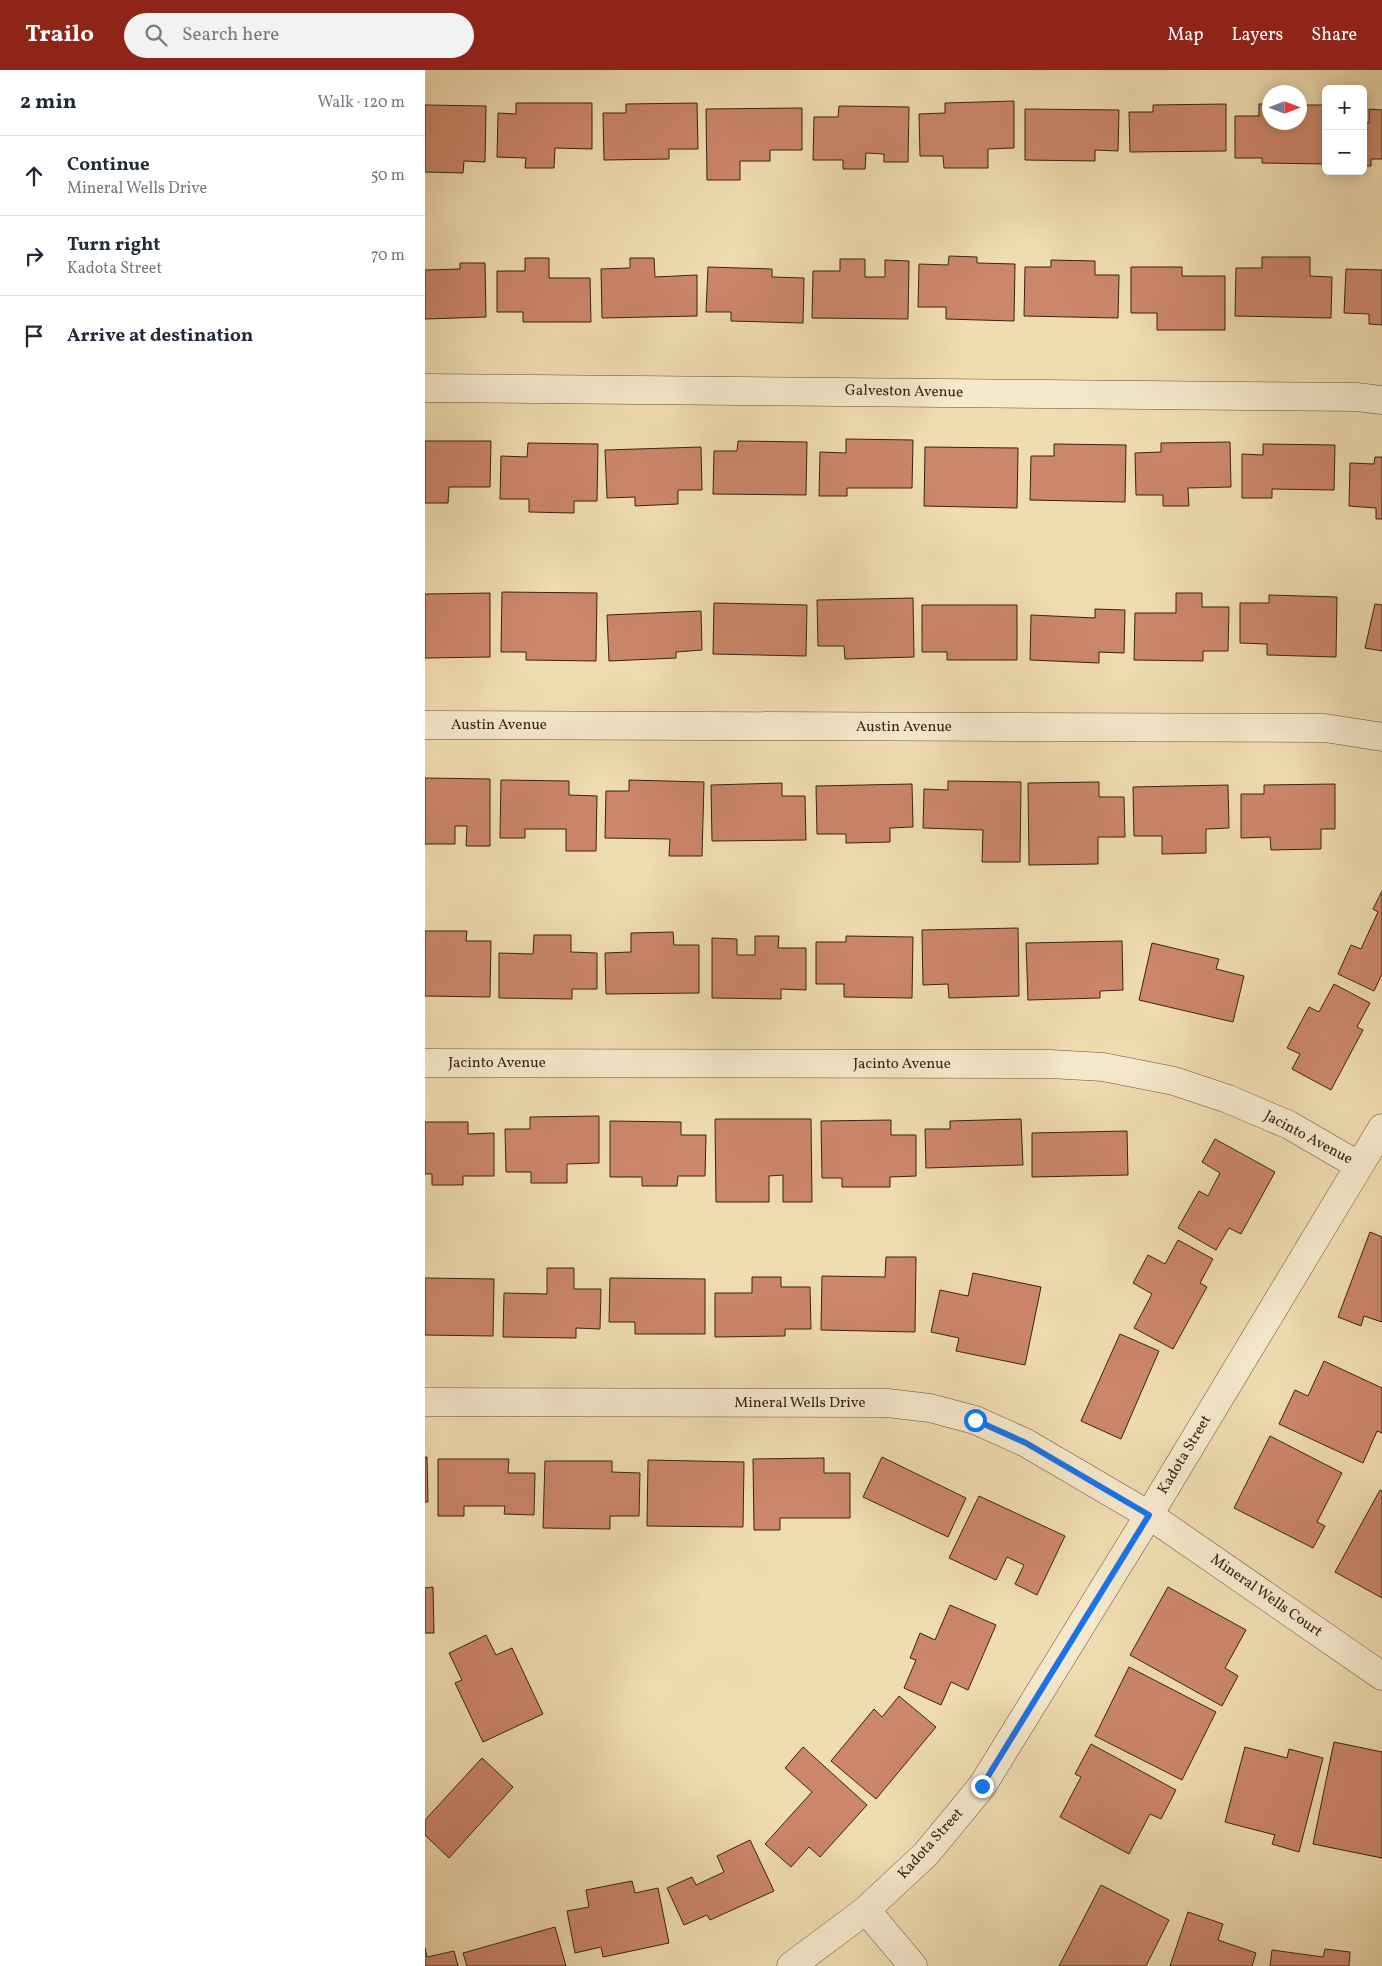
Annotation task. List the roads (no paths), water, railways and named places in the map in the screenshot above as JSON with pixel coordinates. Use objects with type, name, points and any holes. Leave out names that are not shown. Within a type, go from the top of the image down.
[{"type":"street","name":"Galveston Avenue","points":[[425,388],[1357,397],[1382,400]]},
{"type":"street","name":"Austin Avenue","points":[[425,725],[1325,728],[1382,737]]},
{"type":"street","name":"Jacinto Avenue","points":[[425,1063],[1051,1064],[1103,1068],[1174,1081],[1228,1099],[1289,1125],[1358,1165]]},
{"type":"street","name":"Kadota Street","points":[[791,1966],[866,1910],[926,1854],[982,1786],[1149,1515],[1358,1165],[1381,1133]]},
{"type":"street","name":"Mineral Wells Drive","points":[[425,1402],[887,1403],[930,1408],[975,1420],[1026,1443],[1149,1515]]},
{"type":"street","name":"Mineral Wells Court","points":[[1149,1515],[1382,1676]]},
{"type":"street","points":[[866,1910],[913,1966]]}]
